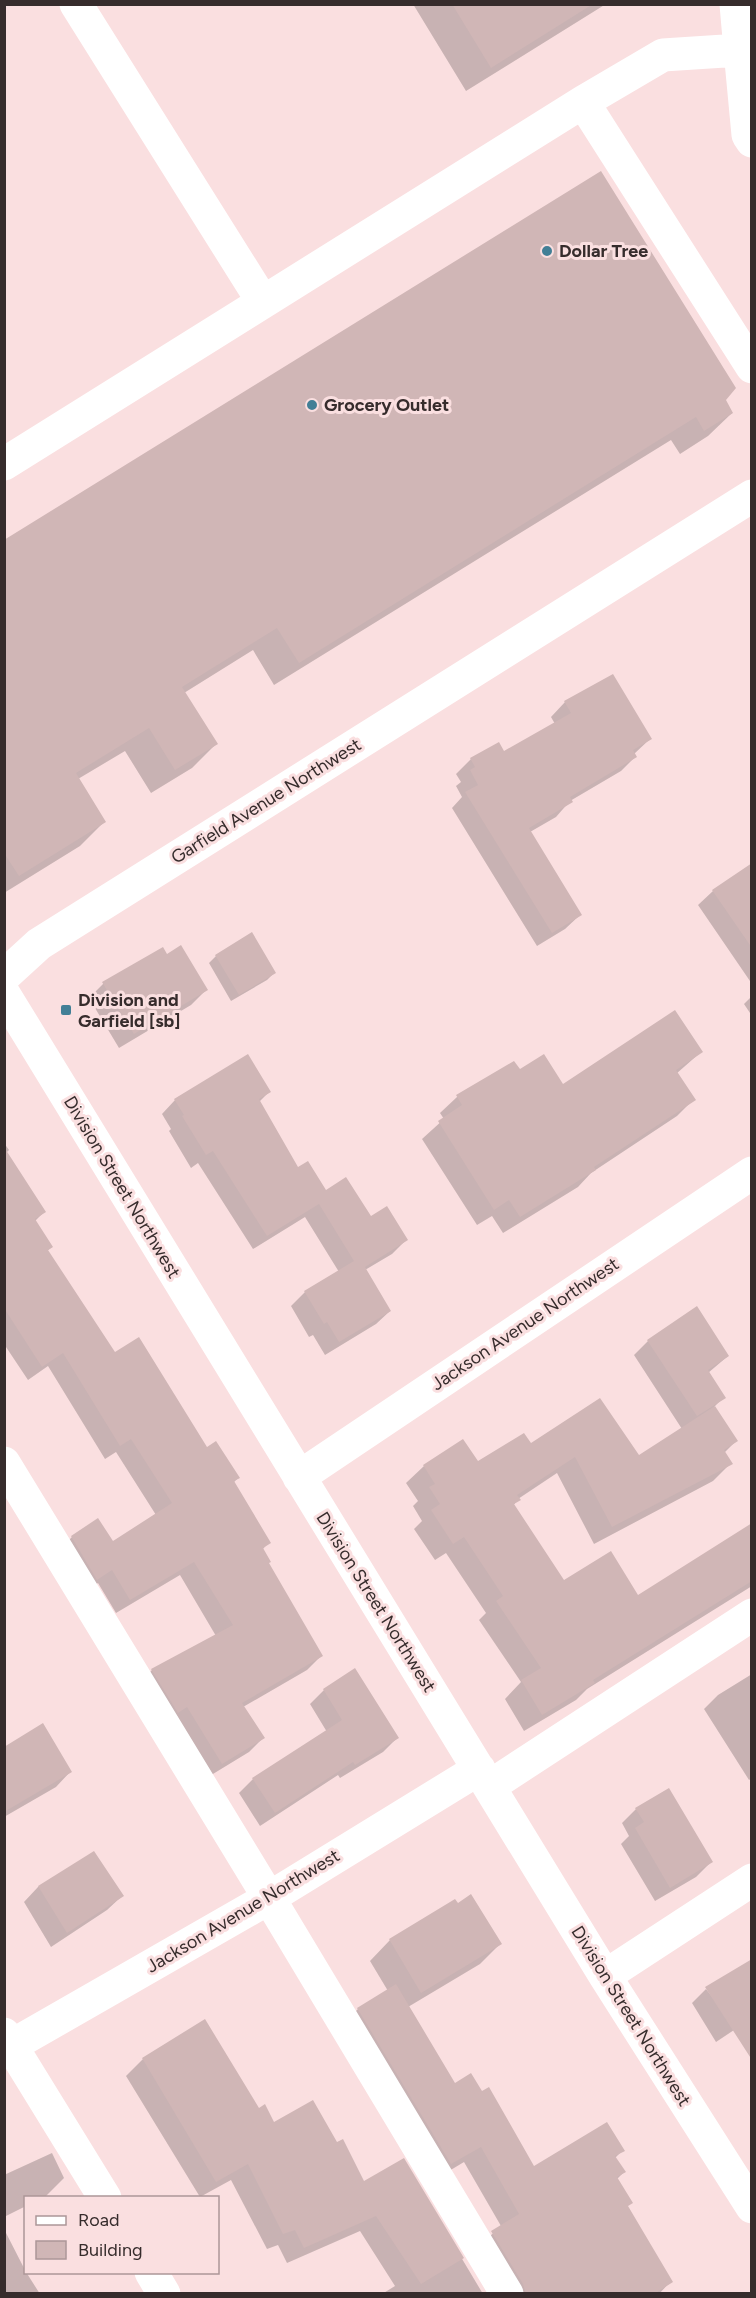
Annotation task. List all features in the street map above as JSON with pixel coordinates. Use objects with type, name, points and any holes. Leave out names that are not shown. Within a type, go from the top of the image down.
[{"type":"street","points":[[76,4],[263,302]]},
{"type":"street","points":[[736,4],[746,49],[748,135],[752,141]]},
{"type":"street","points":[[4,464],[663,55],[746,49]]},
{"type":"street","points":[[584,102],[752,367]]},
{"type":"street","name":"Garfield Avenue Northwest","points":[[4,976],[39,944],[752,496]]},
{"type":"street","name":"Division Street Northwest","points":[[4,994],[605,1976],[752,2207]]},
{"type":"street","name":"Jackson Avenue Northwest","points":[[299,1477],[752,1173]]},
{"type":"street","points":[[4,1463],[507,2294]]},
{"type":"street","name":"Jackson Avenue Northwest","points":[[7,2043],[484,1778],[752,1615]]},
{"type":"street","points":[[605,1976],[752,1880]]},
{"type":"street","points":[[7,2043],[104,2196]]},
{"type":"street","points":[[152,2274],[164,2294]]},
{"type":"building","points":[[452,4],[593,4],[491,68]]},
{"type":"building","points":[[601,171],[736,388],[726,400],[733,413],[704,431],[696,417],[299,663],[277,628],[182,687],[218,744],[175,770],[149,728],[76,773],[106,822],[19,876],[4,853],[4,540]]},
{"type":"building","points":[[613,674],[652,739],[633,750],[637,757],[570,797],[573,802],[529,828],[582,915],[552,933],[465,792],[478,785],[470,770],[475,767],[470,758],[499,742],[504,751],[571,713],[564,701]]},
{"type":"building","points":[[752,863],[752,948],[712,890]]},
{"type":"building","points":[[252,932],[276,973],[239,995],[215,955]]},
{"type":"building","points":[[181,945],[208,990],[134,1034],[102,982],[163,947],[167,954]]},
{"type":"building","points":[[675,1010],[703,1052],[676,1070],[696,1100],[594,1167],[596,1170],[520,1217],[509,1200],[494,1210],[438,1121],[462,1105],[456,1095],[514,1061],[520,1069],[544,1054],[563,1084]]},
{"type":"building","points":[[248,1054],[271,1092],[259,1099],[298,1167],[308,1161],[326,1190],[346,1177],[371,1216],[387,1206],[408,1240],[365,1267],[391,1311],[339,1342],[327,1322],[324,1324],[304,1291],[354,1261],[319,1204],[267,1236],[213,1151],[206,1155],[174,1099]]},
{"type":"building","points":[[4,1147],[46,1212],[35,1219],[53,1247],[48,1250],[115,1352],[139,1337],[207,1447],[216,1441],[240,1478],[234,1481],[271,1543],[263,1548],[271,1562],[269,1563],[323,1656],[242,1703],[265,1738],[222,1764],[187,1707],[178,1713],[151,1669],[233,1625],[194,1562],[130,1600],[112,1570],[97,1580],[71,1536],[98,1518],[113,1541],[172,1503],[131,1439],[120,1446],[63,1353],[42,1367],[4,1308]]},
{"type":"building","points":[[697,1306],[729,1356],[708,1370],[726,1398],[697,1416],[647,1340]]},
{"type":"building","points":[[600,1398],[639,1455],[715,1406],[738,1441],[724,1450],[733,1464],[612,1527],[575,1457],[517,1495],[521,1500],[514,1504],[564,1580],[611,1551],[638,1595],[752,1523],[752,1581],[593,1680],[595,1683],[542,1715],[521,1680],[541,1668],[496,1601],[503,1596],[464,1537],[453,1544],[431,1510],[440,1504],[429,1487],[435,1484],[423,1465],[463,1439],[478,1461],[524,1433],[531,1443]]},
{"type":"building","points":[[355,1668],[399,1738],[355,1765],[353,1762],[275,1813],[252,1778],[342,1720],[323,1689]]},
{"type":"building","points":[[43,1723],[72,1772],[4,1812],[4,1747]]},
{"type":"building","points":[[669,1788],[713,1862],[670,1888],[635,1828],[644,1822],[635,1808]]},
{"type":"building","points":[[94,1851],[124,1896],[67,1933],[38,1886]]},
{"type":"building","points":[[471,1894],[502,1944],[421,1993],[389,1939],[455,1899],[458,1903]]},
{"type":"building","points":[[752,1959],[752,2060],[705,1987]]},
{"type":"building","points":[[396,1984],[455,2083],[471,2073],[482,2091],[489,2087],[534,2166],[607,2122],[625,2151],[615,2156],[626,2172],[617,2177],[633,2203],[628,2206],[673,2282],[654,2294],[526,2294],[523,2284],[491,2231],[519,2214],[481,2147],[451,2164],[357,2008]]},
{"type":"building","points":[[205,2019],[259,2108],[265,2104],[274,2122],[313,2100],[337,2142],[343,2139],[364,2181],[404,2158],[464,2258],[421,2284],[376,2216],[304,2248],[295,2230],[283,2234],[248,2164],[216,2182],[142,2058]]},
{"type":"place","name":"Dollar Tree","points":[[547,251]]},
{"type":"place","name":"Grocery Outlet","points":[[312,405]]},
{"type":"place","name":"Division and Garfield [sb]","points":[[66,1010]]}]
